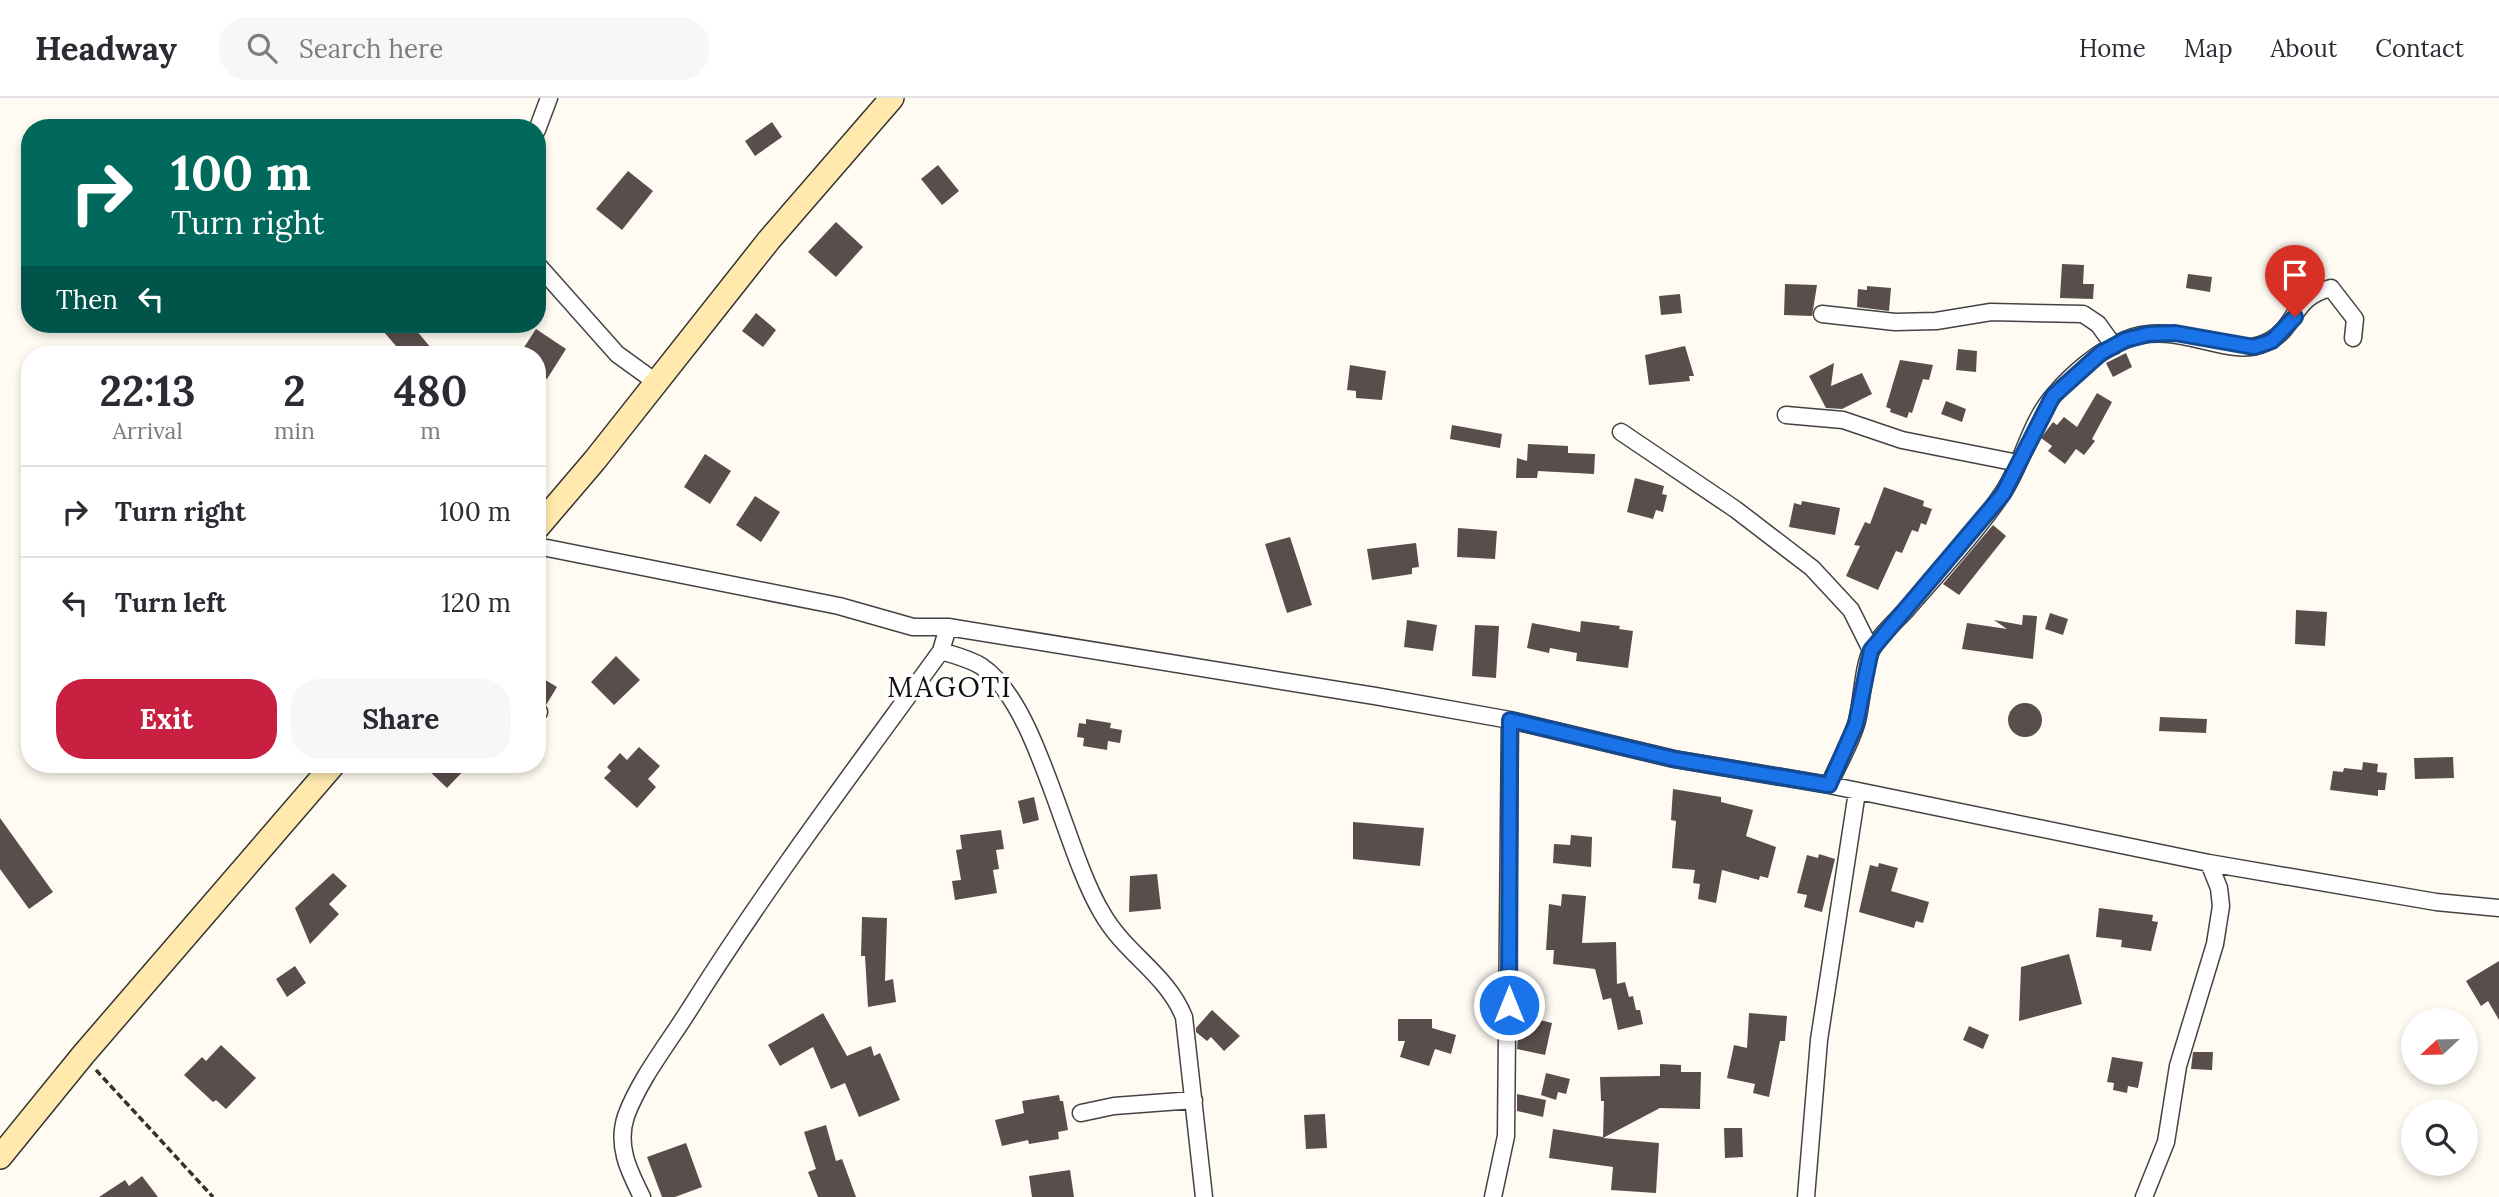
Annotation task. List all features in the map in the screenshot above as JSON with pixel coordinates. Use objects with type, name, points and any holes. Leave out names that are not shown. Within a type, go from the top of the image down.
[{"type":"street","points":[[541,119],[549,98]]},
{"type":"street","points":[[546,517],[657,383],[769,240],[891,98]]},
{"type":"street","points":[[546,274],[617,354],[657,383]]},
{"type":"street","points":[[1829,785],[1856,724],[1871,650],[2003,494],[2053,396],[2101,353],[2148,334],[2175,333],[2254,347],[2272,341],[2295,317],[2301,301],[2314,292],[2330,288],[2355,319],[2353,338]]},
{"type":"street","points":[[1822,314],[1895,322],[1936,321],[1991,312],[2083,314],[2098,324],[2114,346]]},
{"type":"street","points":[[1786,415],[1843,420],[1902,440],[2018,463]]},
{"type":"street","points":[[1621,432],[1735,509],[1812,568],[1851,610],[1871,650]]},
{"type":"street","points":[[546,548],[839,607],[913,627],[948,626],[1510,720],[1674,759],[1829,785],[2209,863],[2436,902],[2499,908]]},
{"type":"street","points":[[642,1197],[624,1159],[623,1133],[626,1116],[642,1086],[723,956],[941,651],[948,626]]},
{"type":"street","points":[[941,651],[979,665],[1006,689],[1014,701],[1100,911],[1126,948],[1167,985],[1177,1001],[1184,1017],[1204,1197]]},
{"type":"street","points":[[1493,1197],[1506,1136],[1510,720]]},
{"type":"street","points":[[0,1157],[83,1055],[326,773]]},
{"type":"street","points":[[1806,1197],[1819,1040],[1857,792]]},
{"type":"street","points":[[2144,1197],[2166,1142],[2178,1066],[2215,944],[2221,906],[2220,888],[2209,863]]},
{"type":"street","points":[[1082,1113],[1114,1106],[1194,1100]]},
{"type":"path","points":[[83,1055],[213,1197]]},
{"type":"building","points":[[772,122],[782,137],[755,156],[745,141]]},
{"type":"building","points":[[938,165],[959,191],[942,205],[921,179]]},
{"type":"building","points":[[628,171],[653,191],[622,230],[596,209]]},
{"type":"building","points":[[836,222],[863,247],[836,277],[808,252]]},
{"type":"building","points":[[2062,264],[2084,265],[2083,284],[2094,284],[2093,299],[2060,298]]},
{"type":"building","points":[[2188,274],[2212,277],[2210,292],[2186,288]]},
{"type":"building","points":[[1785,284],[1817,285],[1812,316],[1784,315]]},
{"type":"building","points":[[1867,286],[1891,288],[1889,311],[1857,307],[1858,289],[1867,290]]},
{"type":"building","points":[[1680,294],[1682,313],[1661,315],[1659,296]]},
{"type":"building","points":[[756,313],[776,330],[763,347],[742,331]]},
{"type":"building","points":[[385,333],[418,333],[429,346],[396,346]]},
{"type":"building","points":[[533,333],[542,333],[566,349],[547,379],[546,346],[525,346]]},
{"type":"building","points":[[1685,346],[1694,376],[1689,376],[1690,381],[1649,385],[1645,355]]},
{"type":"building","points":[[1958,349],[1977,351],[1976,372],[1956,370]]},
{"type":"building","points":[[2126,353],[2132,367],[2113,377],[2106,363]]},
{"type":"building","points":[[1900,360],[1933,365],[1929,380],[1923,379],[1912,413],[1909,412],[1907,418],[1890,412],[1891,409],[1886,407]]},
{"type":"building","points":[[1834,363],[1831,386],[1862,373],[1872,394],[1842,409],[1826,408],[1809,376]]},
{"type":"building","points":[[1350,365],[1386,371],[1382,400],[1356,398],[1356,391],[1347,390]]},
{"type":"building","points":[[2097,393],[2112,402],[2092,439],[2095,441],[2084,455],[2076,449],[2065,464],[2048,451],[2052,446],[2041,438],[2053,422],[2057,425],[2064,417],[2077,427]]},
{"type":"building","points":[[1946,401],[1966,409],[1962,422],[1941,414]]},
{"type":"building","points":[[1452,425],[1502,434],[1500,448],[1450,439]]},
{"type":"building","points":[[1528,444],[1568,446],[1568,453],[1595,454],[1594,474],[1538,471],[1537,478],[1516,478],[1517,458],[1527,461]]},
{"type":"building","points":[[705,454],[731,471],[710,504],[684,487]]},
{"type":"building","points":[[1635,478],[1664,486],[1662,494],[1667,495],[1663,512],[1656,510],[1653,519],[1627,512]]},
{"type":"building","points":[[1884,487],[1924,501],[1923,506],[1932,509],[1926,525],[1921,523],[1918,532],[1912,530],[1902,553],[1896,551],[1878,590],[1846,576],[1860,546],[1854,545],[1865,522],[1870,524]]},
{"type":"building","points":[[755,496],[780,512],[761,542],[736,525]]},
{"type":"building","points":[[1802,501],[1840,508],[1835,535],[1789,527],[1794,503],[1801,505]]},
{"type":"building","points":[[1993,525],[2006,536],[1959,595],[1943,584]]},
{"type":"building","points":[[1458,528],[1497,531],[1495,559],[1457,557]]},
{"type":"building","points":[[1290,537],[1312,605],[1287,613],[1265,544]]},
{"type":"building","points":[[1416,543],[1419,567],[1412,568],[1412,574],[1372,580],[1367,549]]},
{"type":"building","points":[[2296,610],[2327,612],[2325,646],[2295,644]]},
{"type":"building","points":[[2050,613],[2068,619],[2063,635],[2045,629]]},
{"type":"building","points":[[2023,615],[2037,616],[2033,659],[1962,649],[1967,623],[2007,629],[1994,620],[2022,625]]},
{"type":"building","points":[[1407,620],[1437,625],[1433,651],[1404,647]]},
{"type":"building","points":[[1581,621],[1620,626],[1619,629],[1633,631],[1628,668],[1576,661],[1577,653],[1550,648],[1549,653],[1527,648],[1532,623],[1580,632]]},
{"type":"building","points":[[1475,625],[1499,626],[1496,678],[1472,676]]},
{"type":"building","points":[[616,656],[640,680],[614,705],[591,682]]},
{"type":"building","points":[[546,680],[557,687],[546,705]]},
{"type":"building","points":[[2025,703],[2037,708],[2042,720],[2037,732],[2025,737],[2013,732],[2008,720],[2013,708]]},
{"type":"building","points":[[2160,717],[2207,719],[2206,733],[2159,731]]},
{"type":"building","points":[[1086,719],[1111,723],[1110,728],[1122,730],[1120,743],[1108,741],[1107,750],[1083,746],[1084,738],[1077,737],[1079,723],[1086,724]]},
{"type":"building","points":[[639,747],[660,766],[648,779],[656,787],[637,808],[604,778],[611,771],[607,767],[620,753],[627,760]]},
{"type":"building","points":[[2453,757],[2454,778],[2415,779],[2414,758]]},
{"type":"building","points":[[2363,762],[2378,764],[2377,772],[2387,773],[2385,790],[2378,790],[2378,796],[2330,790],[2333,771],[2343,772],[2344,768],[2362,770]]},
{"type":"building","points":[[431,773],[461,773],[447,788]]},
{"type":"building","points":[[1673,789],[1721,797],[1721,802],[1753,810],[1746,836],[1776,847],[1768,878],[1760,876],[1759,880],[1722,870],[1716,903],[1698,899],[1700,884],[1693,883],[1695,870],[1672,868],[1676,821],[1671,820]]},
{"type":"building","points":[[1034,797],[1039,820],[1023,824],[1018,801]]},
{"type":"building","points":[[0,818],[53,892],[29,909],[0,869]]},
{"type":"building","points":[[1353,822],[1424,828],[1420,866],[1353,859]]},
{"type":"building","points":[[1001,830],[1004,849],[996,850],[999,869],[993,870],[997,893],[955,900],[952,881],[961,880],[956,850],[962,849],[960,835]]},
{"type":"building","points":[[1571,835],[1592,837],[1591,867],[1553,863],[1554,844],[1570,845]]},
{"type":"building","points":[[1819,854],[1835,859],[1822,912],[1804,907],[1807,895],[1797,893],[1807,855],[1818,858]]},
{"type":"building","points":[[1879,863],[1898,868],[1891,891],[1929,902],[1923,923],[1916,921],[1914,928],[1859,912],[1870,865],[1878,867]]},
{"type":"building","points":[[333,873],[347,886],[329,904],[339,914],[310,944],[295,908]]},
{"type":"building","points":[[1157,874],[1161,909],[1129,912],[1130,876]]},
{"type":"building","points":[[1562,894],[1586,896],[1582,943],[1616,942],[1617,984],[1625,982],[1629,997],[1633,996],[1636,1010],[1640,1010],[1643,1024],[1618,1030],[1611,998],[1603,1000],[1595,969],[1553,964],[1554,950],[1546,950],[1549,904],[1561,906]]},
{"type":"building","points":[[2099,908],[2153,915],[2152,921],[2158,922],[2151,951],[2121,947],[2122,940],[2096,937]]},
{"type":"building","points":[[862,917],[887,918],[885,981],[893,979],[896,1002],[868,1007],[865,956],[861,956]]},
{"type":"building","points":[[2069,954],[2082,1004],[2019,1021],[2021,967]]},
{"type":"building","points":[[2499,961],[2499,1020],[2488,1001],[2481,1006],[2466,981]]},
{"type":"building","points":[[295,966],[306,983],[287,997],[276,979]]},
{"type":"building","points":[[1212,1010],[1240,1036],[1224,1051],[1211,1037],[1207,1041],[1196,1032],[1196,1028]]},
{"type":"building","points":[[823,1013],[847,1056],[871,1046],[874,1056],[880,1053],[900,1100],[859,1117],[845,1083],[831,1089],[813,1047],[780,1066],[768,1045]]},
{"type":"building","points":[[1749,1013],[1787,1016],[1785,1041],[1780,1041],[1769,1097],[1753,1093],[1755,1084],[1727,1078],[1734,1045],[1747,1048]]},
{"type":"building","points":[[1520,1015],[1552,1023],[1545,1055],[1517,1049]]},
{"type":"building","points":[[1398,1019],[1432,1019],[1432,1028],[1456,1035],[1451,1054],[1435,1049],[1429,1066],[1400,1057],[1405,1041],[1398,1041]]},
{"type":"building","points":[[1969,1026],[1989,1035],[1983,1049],[1963,1040]]},
{"type":"building","points":[[221,1045],[256,1078],[226,1109],[216,1100],[213,1102],[184,1075],[202,1057],[206,1061]]},
{"type":"building","points":[[2193,1052],[2213,1052],[2212,1070],[2191,1069]]},
{"type":"building","points":[[2112,1057],[2143,1062],[2138,1088],[2128,1086],[2127,1093],[2113,1090],[2114,1083],[2107,1082]]},
{"type":"building","points":[[1660,1064],[1681,1065],[1681,1072],[1701,1072],[1700,1109],[1660,1108],[1603,1138],[1659,1143],[1656,1193],[1611,1190],[1613,1167],[1549,1158],[1553,1129],[1603,1137],[1604,1101],[1601,1101],[1600,1077],[1660,1076]]},
{"type":"building","points":[[1546,1073],[1570,1079],[1566,1094],[1558,1092],[1556,1100],[1541,1095]]},
{"type":"building","points":[[1517,1094],[1546,1100],[1543,1117],[1517,1111]]},
{"type":"building","points":[[1059,1095],[1060,1101],[1063,1101],[1068,1130],[1058,1132],[1059,1139],[1029,1144],[1028,1140],[1002,1146],[995,1120],[1024,1113],[1022,1101]]},
{"type":"building","points":[[1325,1114],[1327,1148],[1306,1149],[1304,1115]]},
{"type":"building","points":[[826,1125],[836,1161],[842,1159],[856,1197],[818,1197],[808,1172],[816,1169],[804,1132]]},
{"type":"building","points":[[1724,1128],[1742,1128],[1743,1157],[1725,1158]]},
{"type":"building","points":[[686,1143],[702,1187],[675,1197],[662,1197],[647,1157]]},
{"type":"building","points":[[1070,1170],[1074,1197],[1032,1197],[1029,1176]]},
{"type":"building","points":[[142,1176],[158,1197],[99,1197],[125,1180],[129,1186]]},
{"type":"district","name":"MAGOTI","points":[[950,687]]},
{"type":"route","points":[[1509,1005],[1510,720],[1674,759],[1829,785],[1856,724],[1871,650],[2003,494],[2053,396],[2101,353],[2125,340],[2148,334],[2175,333],[2254,347],[2272,341],[2295,317]]}]
